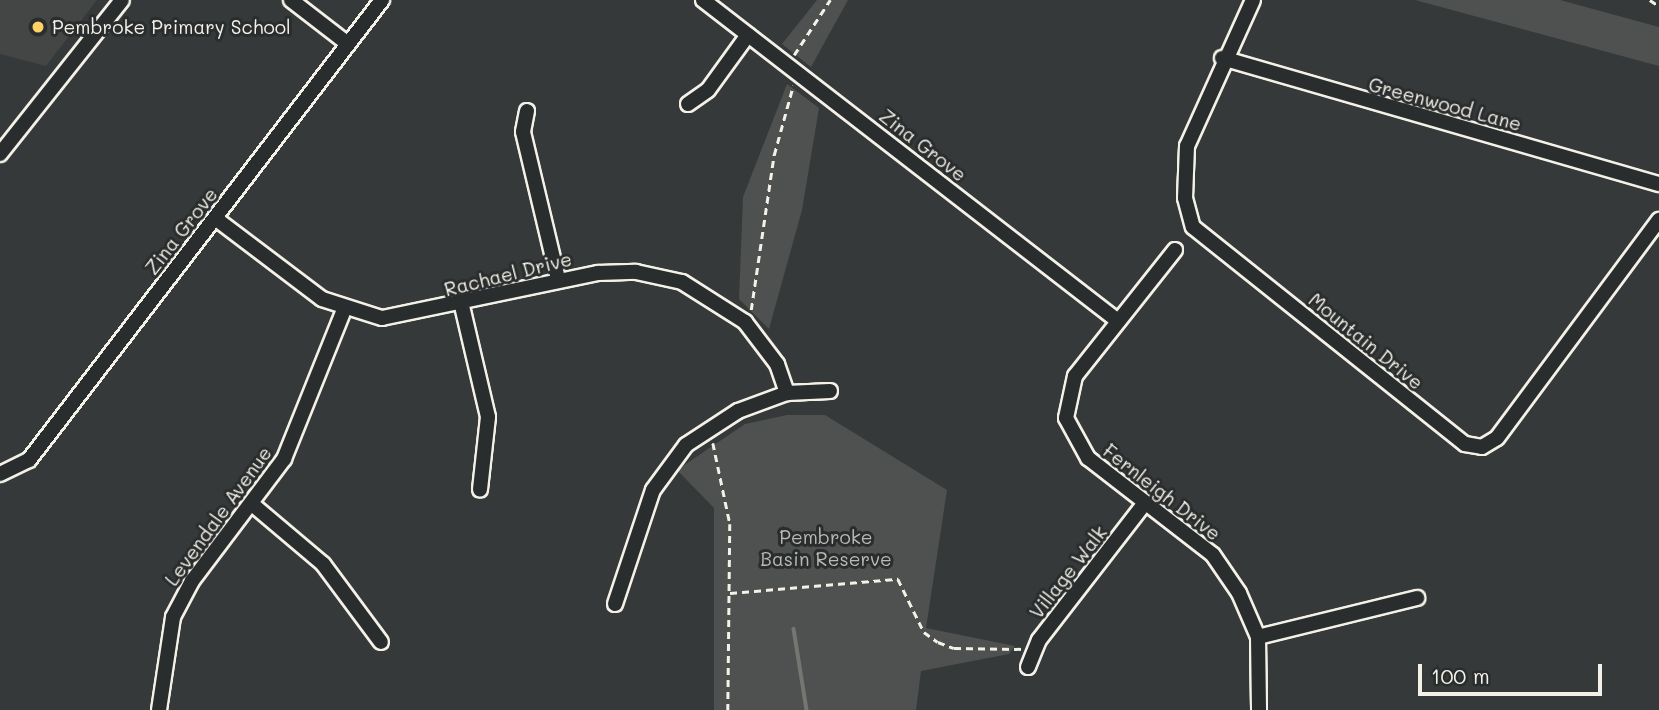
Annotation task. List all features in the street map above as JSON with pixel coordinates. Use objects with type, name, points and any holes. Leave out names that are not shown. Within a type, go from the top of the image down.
[{"type":"street","points":[[0,155],[122,0]]},
{"type":"street","points":[[291,0],[348,44]]},
{"type":"street","name":"Zina Grove","points":[[0,474],[29,460],[382,0]]},
{"type":"street","name":"Zina Grove","points":[[703,0],[1118,321]]},
{"type":"street","name":"Mountain Drive","points":[[1253,0],[1222,58],[1187,145],[1185,198],[1193,227],[1465,444],[1482,447],[1497,438],[1659,220]]},
{"type":"street","points":[[688,104],[708,90],[748,35]]},
{"type":"street","name":"Greenwood Lane","points":[[1222,58],[1659,184]]},
{"type":"street","points":[[527,111],[523,132],[558,279]]},
{"type":"street","name":"Rachael Drive","points":[[215,218],[344,310],[402,318],[462,306],[558,279],[636,272],[682,282],[745,322],[777,365],[787,393]]},
{"type":"street","name":"Fernleigh Drive","points":[[1175,250],[1075,376],[1066,418],[1087,458],[1213,555],[1258,637],[1259,710]]},
{"type":"street","points":[[462,306],[488,417],[480,490]]},
{"type":"street","name":"Levendale Avenue","points":[[159,710],[173,617],[284,459],[344,310]]},
{"type":"street","points":[[615,604],[653,490],[686,445],[710,426],[787,393],[830,391]]},
{"type":"street","name":"Village Walk","points":[[1027,667],[1039,640],[1145,503]]},
{"type":"street","points":[[252,504],[323,564],[380,642]]},
{"type":"street","points":[[1258,637],[1417,598]]},
{"type":"path","points":[[745,322],[774,155],[793,88],[788,64],[830,0]]},
{"type":"path","points":[[1650,0],[1659,6]]},
{"type":"path","points":[[710,426],[730,523],[728,710]]},
{"type":"path","points":[[730,593],[898,579],[924,632],[938,642],[954,648],[1010,645]]},
{"type":"shaded area","name":"Pembroke Primary School","points":[[0,0],[97,0],[46,66],[0,54]]},
{"type":"green space","points":[[817,0],[848,0],[811,67],[782,44]]},
{"type":"green space","points":[[1415,0],[1560,0],[1659,27],[1659,66]]},
{"type":"green space","points":[[787,84],[819,108],[802,210],[769,329],[739,299],[743,197]]},
{"type":"green space","name":"Pembroke Basin Reserve","points":[[787,415],[825,415],[947,490],[926,628],[1015,646],[1009,654],[921,671],[916,710],[714,710],[714,508],[677,470],[745,424]]},
{"type":"waterway","points":[[794,629],[807,710]]},
{"type":"place","name":"Pembroke Primary School","points":[[38,27]]}]
